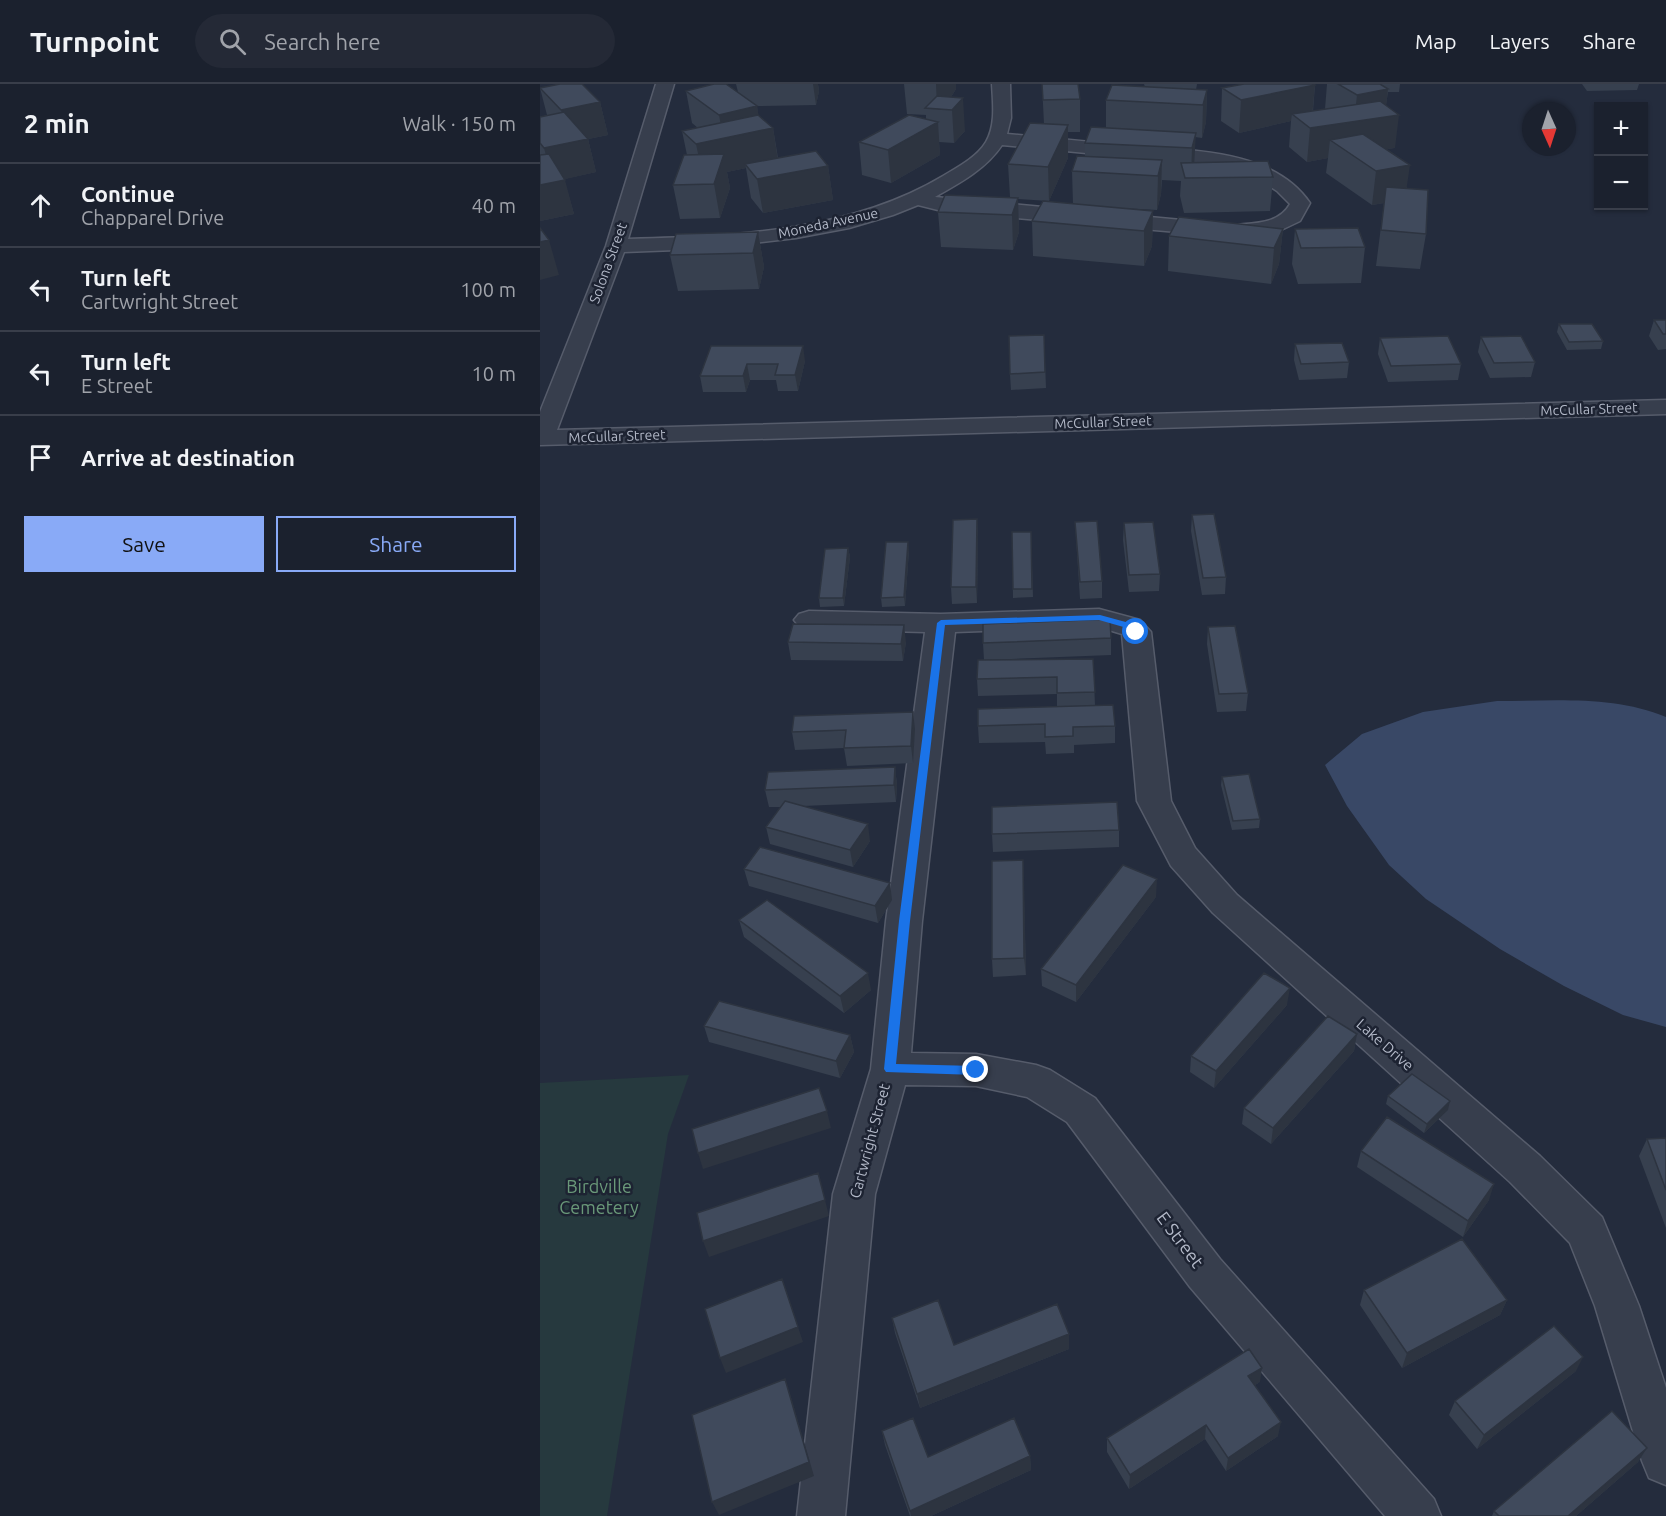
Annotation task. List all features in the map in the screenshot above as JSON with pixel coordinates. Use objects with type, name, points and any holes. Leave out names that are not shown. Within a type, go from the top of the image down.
[{"type":"street","name":"Solona Street","points":[[541,438],[616,246],[665,84]]},
{"type":"street","name":"Moneda Avenue","points":[[616,246],[709,244],[757,238],[874,215],[918,199],[952,180],[984,157],[997,139],[1003,116],[1001,84]]},
{"type":"street","points":[[918,199],[946,206],[1235,231],[1272,227],[1293,217],[1300,203],[1288,188],[1253,168],[1222,160],[997,139]]},
{"type":"street","name":"McCullar Street","points":[[541,438],[1666,407]]},
{"type":"street","name":"Lake Drive","points":[[941,623],[1100,618],[1130,626],[1136,632],[1154,801],[1168,832],[1183,857],[1225,904],[1525,1169],[1587,1231],[1617,1306],[1666,1461]]},
{"type":"street","points":[[808,620],[941,623]]},
{"type":"street","name":"Cartwright Street","points":[[821,1516],[854,1194],[890,1069],[904,921],[941,623]]},
{"type":"street","name":"E Street","points":[[890,1069],[976,1070],[1036,1082],[1081,1110],[1205,1273],[1417,1516]]},
{"type":"green space","name":"Birdville Cemetery","points":[[689,1075],[668,1134],[607,1516],[540,1516],[540,1083]]},
{"type":"water","points":[[1497,701],[1604,702],[1646,710],[1666,717],[1666,1027],[1623,1015],[1564,986],[1500,949],[1426,899],[1389,865],[1347,806],[1325,765],[1362,734],[1423,712]]},
{"type":"building","points":[[560,84],[582,84],[600,102],[561,110],[540,88]]},
{"type":"building","points":[[714,84],[726,84],[757,106],[719,115],[686,91]]},
{"type":"building","points":[[1042,84],[1078,84],[1080,99],[1043,100]]},
{"type":"building","points":[[1244,84],[1315,85],[1241,100],[1222,88]]},
{"type":"building","points":[[1338,84],[1380,84],[1388,89],[1357,95]]},
{"type":"building","points":[[1112,85],[1207,90],[1203,105],[1106,100]]},
{"type":"building","points":[[937,96],[963,98],[952,110],[925,108]]},
{"type":"building","points":[[1380,101],[1399,115],[1310,128],[1292,114]]},
{"type":"building","points":[[564,112],[588,139],[544,148],[540,143],[540,117]]},
{"type":"building","points":[[758,115],[773,128],[696,144],[682,131]]},
{"type":"building","points":[[909,115],[938,122],[888,150],[859,142]]},
{"type":"building","points":[[1030,123],[1068,125],[1048,167],[1008,164]]},
{"type":"building","points":[[1091,127],[1196,133],[1192,148],[1085,143]]},
{"type":"building","points":[[1363,134],[1410,165],[1376,171],[1330,140]]},
{"type":"building","points":[[816,151],[828,166],[757,179],[745,164]]},
{"type":"building","points":[[549,154],[565,180],[540,185],[540,155]]},
{"type":"building","points":[[724,154],[714,184],[673,185],[684,155]]},
{"type":"building","points":[[1077,156],[1162,160],[1158,176],[1072,171]]},
{"type":"building","points":[[1268,161],[1273,177],[1185,178],[1181,163]]},
{"type":"building","points":[[1386,187],[1428,190],[1426,234],[1381,230]]},
{"type":"building","points":[[945,195],[1018,198],[1012,215],[938,212]]},
{"type":"building","points":[[1043,201],[1153,211],[1144,231],[1032,221]]},
{"type":"building","points":[[1179,217],[1283,229],[1274,248],[1169,236]]},
{"type":"building","points":[[540,228],[549,240],[540,242]]},
{"type":"building","points":[[1358,228],[1365,247],[1301,248],[1295,229]]},
{"type":"building","points":[[758,232],[753,253],[670,255],[676,234]]},
{"type":"building","points":[[1654,320],[1666,320],[1666,334],[1663,334]]},
{"type":"building","points":[[1559,324],[1592,324],[1603,341],[1569,342]]},
{"type":"building","points":[[1044,335],[1045,372],[1010,374],[1009,336]]},
{"type":"building","points":[[1448,336],[1461,364],[1391,366],[1380,338]]},
{"type":"building","points":[[1521,336],[1535,362],[1494,363],[1481,337]]},
{"type":"building","points":[[1342,343],[1349,362],[1301,364],[1295,344]]},
{"type":"building","points":[[711,346],[803,346],[795,375],[775,375],[778,364],[747,364],[743,376],[700,376]]},
{"type":"building","points":[[1214,514],[1226,577],[1203,578],[1192,515]]},
{"type":"building","points":[[977,519],[976,587],[951,587],[953,520]]},
{"type":"building","points":[[1097,521],[1102,581],[1080,582],[1075,522]]},
{"type":"building","points":[[1153,522],[1160,574],[1129,575],[1124,523]]},
{"type":"building","points":[[1012,532],[1031,532],[1032,589],[1013,589]]},
{"type":"building","points":[[886,542],[908,542],[904,597],[881,598]]},
{"type":"building","points":[[848,548],[843,598],[819,598],[825,549]]},
{"type":"building","points":[[1110,619],[1111,638],[983,643],[983,624]]},
{"type":"building","points":[[793,624],[904,625],[901,644],[788,642]]},
{"type":"building","points":[[1235,626],[1248,693],[1219,694],[1208,627]]},
{"type":"building","points":[[1093,659],[1095,692],[1057,693],[1057,677],[977,679],[978,660]]},
{"type":"building","points":[[1113,705],[1115,726],[1073,727],[1073,736],[1045,737],[1045,724],[978,726],[978,709]]},
{"type":"building","points":[[913,712],[911,746],[844,748],[846,730],[792,732],[794,716]]},
{"type":"building","points":[[895,767],[894,785],[765,790],[768,772]]},
{"type":"building","points":[[1249,774],[1260,819],[1233,821],[1222,777]]},
{"type":"building","points":[[785,801],[868,824],[850,850],[766,827]]},
{"type":"building","points":[[1117,802],[1119,830],[992,834],[992,807]]},
{"type":"building","points":[[760,847],[890,883],[875,906],[744,869]]},
{"type":"building","points":[[1023,860],[1024,958],[992,959],[992,861]]},
{"type":"building","points":[[1123,865],[1157,879],[1076,985],[1041,969]]},
{"type":"building","points":[[767,900],[868,973],[840,996],[739,920]]},
{"type":"building","points":[[1264,973],[1290,988],[1216,1071],[1191,1056]]},
{"type":"building","points":[[719,1001],[850,1035],[836,1061],[704,1026]]},
{"type":"building","points":[[1328,1016],[1357,1034],[1273,1128],[1244,1108]]},
{"type":"building","points":[[1412,1074],[1450,1101],[1427,1124],[1388,1096]]},
{"type":"building","points":[[819,1088],[827,1111],[698,1153],[692,1129]]},
{"type":"building","points":[[1387,1117],[1494,1184],[1468,1221],[1361,1151]]},
{"type":"building","points":[[1666,1138],[1666,1190],[1647,1139]]},
{"type":"building","points":[[818,1173],[825,1200],[703,1241],[697,1213]]},
{"type":"building","points":[[1462,1239],[1507,1300],[1407,1353],[1364,1290]]},
{"type":"building","points":[[782,1279],[798,1327],[720,1358],[705,1309]]},
{"type":"building","points":[[938,1300],[954,1345],[1057,1304],[1069,1334],[917,1394],[892,1318]]},
{"type":"building","points":[[1554,1326],[1583,1357],[1484,1435],[1455,1401]]},
{"type":"building","points":[[1249,1349],[1262,1368],[1248,1376],[1281,1422],[1228,1458],[1206,1425],[1130,1475],[1107,1438]]},
{"type":"building","points":[[785,1379],[809,1462],[712,1502],[692,1415]]},
{"type":"building","points":[[1612,1411],[1647,1448],[1568,1516],[1499,1516],[1494,1511]]},
{"type":"building","points":[[913,1418],[928,1457],[1014,1418],[1030,1456],[910,1511],[882,1431]]},
{"type":"route","points":[[976,1070],[890,1069],[904,921],[941,623],[1100,618],[1130,626],[1136,632]]}]
